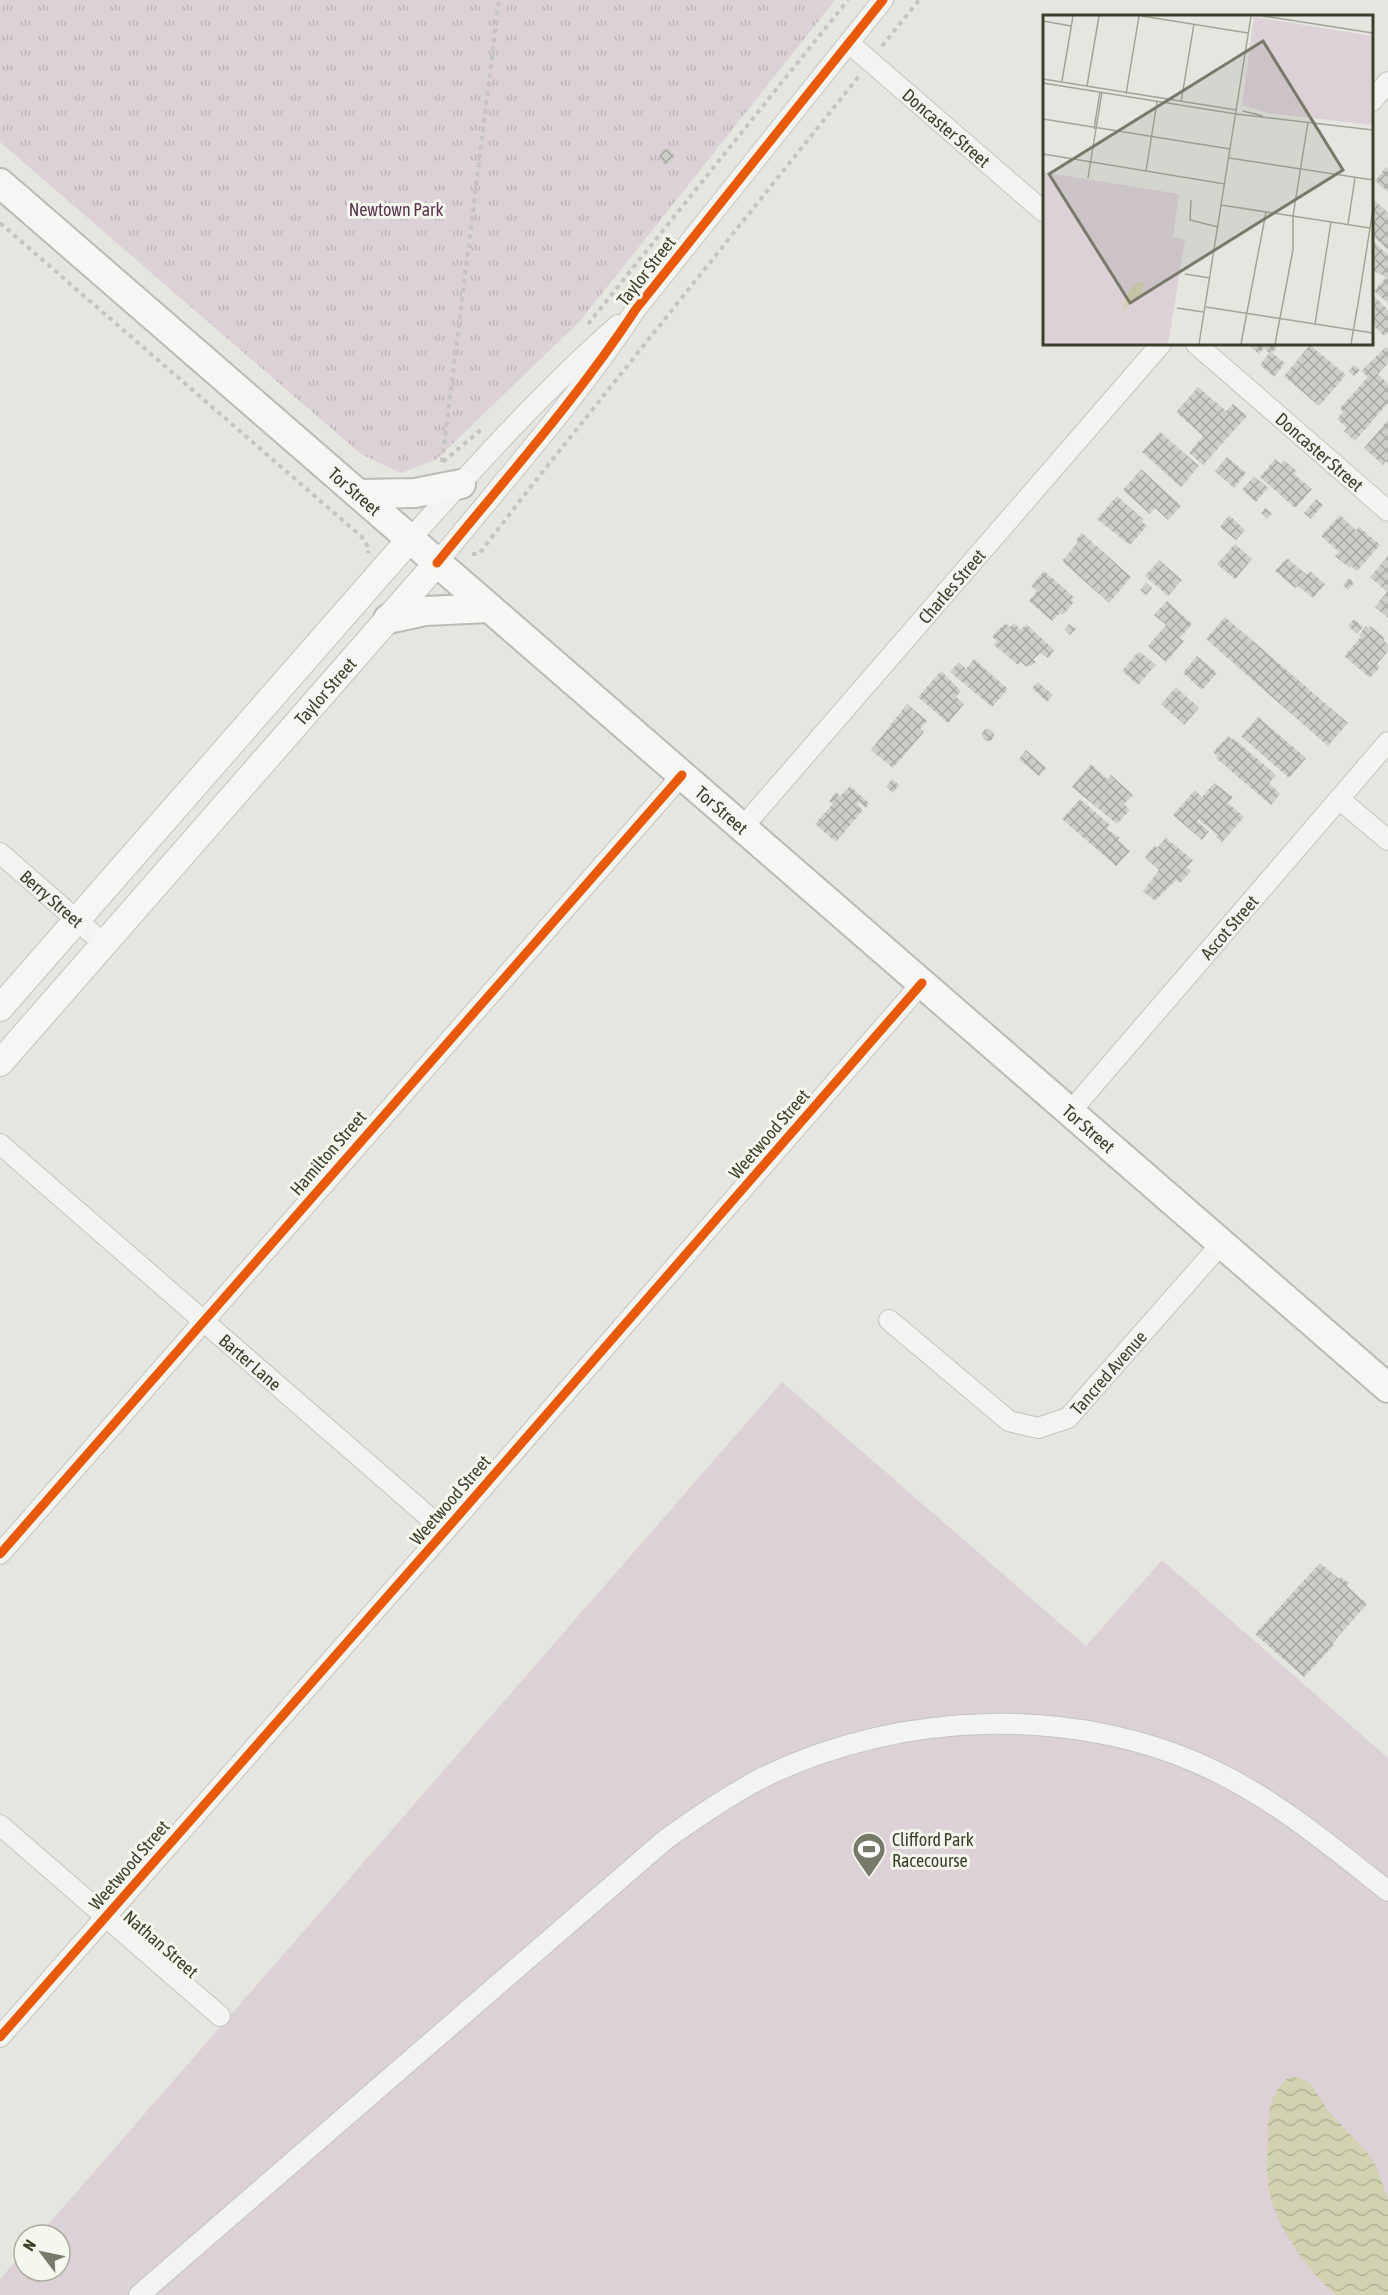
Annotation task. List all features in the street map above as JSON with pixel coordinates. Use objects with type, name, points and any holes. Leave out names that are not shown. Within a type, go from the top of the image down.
[{"type":"highway","name":"Tor Street","points":[[0,183],[1388,1388]]},
{"type":"highway","points":[[360,494],[415,493],[461,484]]},
{"type":"highway","points":[[388,619],[425,611],[489,608]]},
{"type":"main road","name":"Taylor Street","points":[[0,1008],[411,538]]},
{"type":"main road","name":"Taylor Street","points":[[0,1063],[437,562]]},
{"type":"street","name":"Taylor Street","points":[[437,562],[597,367],[636,309],[883,0]]},
{"type":"street","name":"Doncaster Street","points":[[849,43],[1043,211]]},
{"type":"street","points":[[1373,99],[1388,82]]},
{"type":"street","name":"Taylor Street","points":[[411,538],[591,348],[636,309]]},
{"type":"street","name":"Charles Street","points":[[742,828],[1160,345]]},
{"type":"street","name":"Doncaster Street","points":[[1197,345],[1388,511]]},
{"type":"street","name":"Ascot Street","points":[[1070,1112],[1388,742]]},
{"type":"street","name":"Hamilton Street","points":[[0,1554],[682,775]]},
{"type":"street","points":[[1339,799],[1388,840]]},
{"type":"street","name":"Berry Street","points":[[0,854],[104,944]]},
{"type":"street","name":"Weetwood Street","points":[[0,2037],[922,983]]},
{"type":"street","name":"Barter Lane","points":[[0,1144],[445,1531]]},
{"type":"street","name":"Tancred Avenue","points":[[889,1320],[1009,1421],[1038,1428],[1068,1418],[1221,1244]]},
{"type":"street","points":[[139,2295],[665,1840],[730,1795],[783,1769],[833,1750],[896,1734],[975,1724],[1061,1727],[1146,1744],[1216,1771],[1255,1792],[1293,1817],[1388,1891]]},
{"type":"street","name":"Nathan Street","points":[[0,1825],[220,2016]]},
{"type":"path","points":[[487,424],[442,463],[499,0]]},
{"type":"path","points":[[582,331],[848,0]]},
{"type":"path","points":[[472,554],[479,554],[919,0]]},
{"type":"path","points":[[0,223],[362,537],[369,549]]},
{"type":"green space","name":"Newtown Park","points":[[0,0],[835,0],[580,321],[437,459],[401,473],[361,454],[0,142]]},
{"type":"green space","name":"Clifford Park Racecourse","points":[[782,1382],[1086,1646],[1162,1560],[1388,1758],[1388,2295],[0,2295],[0,2279],[12,2266],[12,2283],[72,2283],[72,2223],[49,2223]]},
{"type":"water","points":[[1291,2076],[1312,2085],[1328,2111],[1366,2151],[1376,2166],[1388,2199],[1388,2295],[1336,2295],[1314,2273],[1283,2229],[1271,2197],[1267,2177],[1268,2119],[1274,2095]]},
{"type":"building","points":[[670,149],[674,155],[671,162],[664,164],[659,158],[662,150]]},
{"type":"building","points":[[1386,167],[1388,169],[1388,192],[1375,181]]},
{"type":"building","points":[[1373,199],[1388,213],[1388,250],[1373,236]]},
{"type":"building","points":[[1373,241],[1388,255],[1388,303],[1374,291],[1386,277],[1373,270]]},
{"type":"building","points":[[1373,295],[1388,310],[1388,332],[1384,336],[1373,325]]},
{"type":"building","points":[[1248,345],[1279,345],[1272,353],[1285,363],[1274,377],[1260,365],[1269,353],[1264,348],[1259,354]]},
{"type":"building","points":[[1310,345],[1346,375],[1319,406],[1284,376]]},
{"type":"building","points":[[1386,347],[1388,363],[1378,374],[1388,384],[1388,403],[1355,441],[1344,431],[1347,428],[1337,419],[1343,412],[1340,408],[1368,377],[1361,371]]},
{"type":"building","points":[[1354,365],[1360,370],[1354,376],[1348,371]]},
{"type":"building","points":[[1198,387],[1226,411],[1233,404],[1247,416],[1203,465],[1189,453],[1203,436],[1176,412]]},
{"type":"building","points":[[1388,420],[1388,463],[1386,461],[1383,465],[1364,448]]},
{"type":"building","points":[[1160,432],[1199,466],[1181,487],[1142,452]]},
{"type":"building","points":[[1227,457],[1246,473],[1234,488],[1215,471]]},
{"type":"building","points":[[1275,459],[1281,464],[1284,460],[1297,471],[1294,474],[1312,489],[1295,508],[1260,477]]},
{"type":"building","points":[[1141,469],[1181,506],[1168,520],[1155,508],[1150,514],[1123,490]]},
{"type":"building","points":[[1254,476],[1268,488],[1256,502],[1242,490]]},
{"type":"building","points":[[1117,496],[1143,519],[1142,521],[1147,526],[1130,545],[1097,519]]},
{"type":"building","points":[[1316,499],[1323,505],[1311,519],[1304,513]]},
{"type":"building","points":[[1265,508],[1272,513],[1267,519],[1261,513]]},
{"type":"building","points":[[1229,515],[1245,530],[1236,540],[1220,527]]},
{"type":"building","points":[[1340,515],[1356,530],[1359,527],[1380,545],[1357,571],[1335,556],[1339,552],[1321,536]]},
{"type":"building","points":[[1082,533],[1131,577],[1109,603],[1062,561],[1078,542],[1076,540]]},
{"type":"building","points":[[1235,544],[1252,559],[1235,579],[1217,564]]},
{"type":"building","points":[[1388,556],[1388,618],[1375,607],[1387,592],[1370,577]]},
{"type":"building","points":[[1287,558],[1307,575],[1310,571],[1325,584],[1313,598],[1298,586],[1295,588],[1275,571]]},
{"type":"building","points":[[1159,560],[1182,580],[1168,596],[1145,576]]},
{"type":"building","points":[[1044,571],[1074,597],[1071,600],[1074,602],[1063,615],[1060,613],[1052,621],[1029,601],[1037,591],[1031,586]]},
{"type":"building","points":[[1349,578],[1354,583],[1348,590],[1343,585]]},
{"type":"building","points":[[1146,583],[1152,588],[1146,595],[1140,590]]},
{"type":"building","points":[[1167,601],[1192,624],[1180,638],[1184,641],[1166,662],[1148,646],[1166,625],[1154,615]]},
{"type":"building","points":[[1225,617],[1348,723],[1328,746],[1206,639]]},
{"type":"building","points":[[1354,619],[1363,627],[1357,634],[1348,626]]},
{"type":"building","points":[[1005,623],[1010,627],[1014,623],[1021,630],[1026,624],[1054,650],[1048,658],[1040,653],[1033,660],[1036,662],[1031,666],[1027,667],[1021,662],[1018,665],[994,645],[997,641],[992,637]]},
{"type":"building","points":[[1069,624],[1076,629],[1070,635],[1064,630]]},
{"type":"building","points":[[1366,626],[1368,628],[1370,626],[1385,638],[1383,640],[1388,645],[1388,651],[1377,664],[1380,667],[1370,678],[1344,656],[1361,637],[1359,635]]},
{"type":"building","points":[[1139,651],[1156,665],[1138,685],[1122,671]]},
{"type":"building","points":[[1197,656],[1217,673],[1202,690],[1183,673]]},
{"type":"building","points":[[974,659],[1008,689],[992,707],[950,672],[959,662],[966,669]]},
{"type":"building","points":[[941,671],[961,691],[956,697],[964,704],[948,723],[918,697]]},
{"type":"building","points":[[1038,682],[1053,695],[1047,702],[1032,688]]},
{"type":"building","points":[[1176,687],[1199,708],[1184,725],[1161,704]]},
{"type":"building","points":[[907,704],[927,721],[920,729],[924,732],[893,768],[871,750]]},
{"type":"building","points":[[1258,717],[1306,758],[1289,778],[1241,736]]},
{"type":"building","points":[[990,729],[993,730],[993,740],[986,741],[983,740],[982,733],[983,730]]},
{"type":"building","points":[[1228,736],[1276,775],[1269,783],[1280,794],[1271,805],[1216,758],[1218,756],[1213,752]]},
{"type":"building","points":[[1026,750],[1046,768],[1039,776],[1019,759]]},
{"type":"building","points":[[1091,764],[1107,779],[1111,775],[1133,795],[1124,804],[1130,810],[1117,824],[1072,787]]},
{"type":"building","points":[[892,779],[899,785],[893,793],[886,787]]},
{"type":"building","points":[[1214,783],[1233,797],[1228,803],[1244,817],[1222,842],[1216,837],[1218,835],[1198,819],[1197,821],[1209,831],[1202,840],[1173,815],[1195,790],[1202,797]]},
{"type":"building","points":[[850,786],[869,803],[866,808],[859,802],[857,804],[863,810],[836,842],[815,824],[833,804],[829,801],[836,792],[840,796]]},
{"type":"building","points":[[1080,799],[1110,825],[1107,829],[1120,838],[1118,840],[1130,851],[1116,866],[1062,819]]},
{"type":"building","points":[[1166,838],[1193,860],[1187,867],[1191,871],[1180,883],[1176,880],[1155,901],[1143,891],[1159,870],[1145,857],[1155,845],[1157,848]]},
{"type":"building","points":[[1320,1563],[1339,1579],[1341,1577],[1349,1583],[1347,1586],[1367,1604],[1332,1644],[1334,1645],[1304,1677],[1255,1634]]},
{"type":"cycle path","points":[[437,563],[565,407],[636,309],[883,0]]},
{"type":"cycle path","points":[[0,1554],[682,775]]},
{"type":"cycle path","points":[[0,2037],[922,983]]},
{"type":"place","name":"Clifford Park Racecourse","points":[[869,1878]]}]
